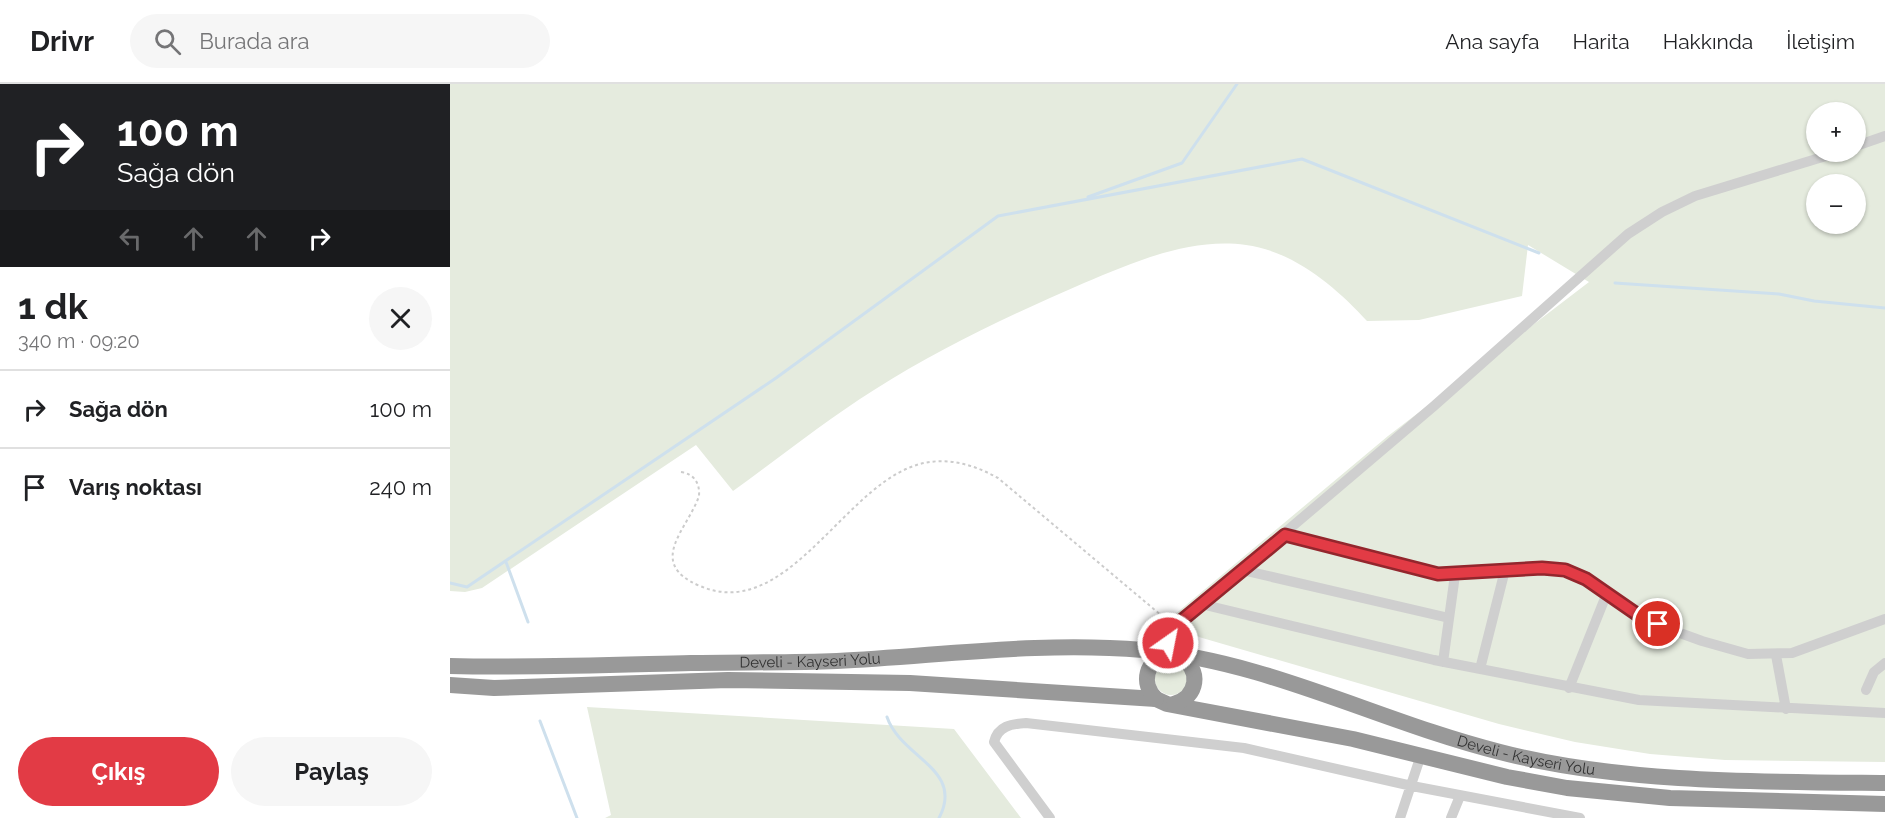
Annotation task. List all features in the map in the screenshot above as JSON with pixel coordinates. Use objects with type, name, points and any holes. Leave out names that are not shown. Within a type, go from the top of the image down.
[{"type":"highway","name":"Develi - Kayseri Yolu","points":[[450,666],[541,668],[836,661],[1057,645],[1147,651],[1275,677],[1439,735],[1534,760],[1633,773],[1783,782],[1885,783]]},
{"type":"highway","points":[[1156,699],[1146,683],[1148,670],[1156,660],[1174,656],[1190,664],[1195,683],[1186,699],[1174,704]]},
{"type":"highway","name":"Develi - Kayseri Yolu","points":[[450,685],[494,688],[728,680],[920,684],[1156,699],[1303,728],[1516,779],[1598,792],[1670,798],[1885,804]]},
{"type":"street","points":[[1866,143],[1885,136]]},
{"type":"street","points":[[1174,656],[1168,649],[1168,643],[1175,626],[1285,535],[1434,406],[1610,249],[1646,222],[1704,193],[1811,162]]},
{"type":"street","points":[[1285,535],[1428,573],[1455,575],[1542,568],[1565,570],[1586,579],[1638,615],[1678,633],[1737,652],[1776,655],[1792,653],[1885,619]]},
{"type":"street","points":[[1242,570],[1449,618]]},
{"type":"street","points":[[1480,669],[1505,570]]},
{"type":"street","points":[[1443,662],[1455,575]]},
{"type":"street","points":[[1569,688],[1607,593]]},
{"type":"street","points":[[1202,604],[1443,662],[1639,700],[1885,713]]},
{"type":"street","points":[[1776,655],[1786,709]]},
{"type":"street","points":[[1866,690],[1874,672],[1885,663]]},
{"type":"street","points":[[1050,818],[994,742],[999,732],[1006,726],[1026,723],[1244,748],[1537,815],[1577,818]]},
{"type":"street","points":[[1400,818],[1421,755]]},
{"type":"street","points":[[1451,818],[1460,796]]},
{"type":"path","points":[[681,472],[690,475],[696,481],[699,496],[675,540],[674,560],[684,578],[712,591],[734,594],[764,586],[781,575],[883,482],[912,466],[951,461],[975,466],[998,478],[1175,626]]},
{"type":"shaded area","points":[[450,84],[1885,84],[1885,762],[1725,760],[1650,754],[1575,742],[1499,724],[1161,626],[1388,436],[1589,282],[1528,245],[1522,296],[1419,320],[1367,321],[1342,296],[1312,272],[1263,249],[1225,243],[1163,253],[1123,267],[1030,307],[925,360],[838,414],[733,491],[696,445],[482,588],[465,592],[450,591]]},
{"type":"shaded area","points":[[1171,663],[1183,667],[1187,679],[1183,691],[1171,695],[1159,691],[1155,679],[1159,667]]},
{"type":"shaded area","points":[[587,707],[954,729],[1021,818],[605,818],[611,815]]},
{"type":"waterway","points":[[1088,197],[1182,163],[1237,84]]},
{"type":"waterway","points":[[450,583],[467,587],[776,378],[998,216],[1302,159],[1539,253]]},
{"type":"waterway","points":[[1615,283],[1779,294],[1814,301],[1885,308]]},
{"type":"waterway","points":[[506,562],[528,622]]},
{"type":"waterway","points":[[887,717],[894,731],[938,775],[944,787],[945,801],[939,818]]},
{"type":"waterway","points":[[540,721],[577,818]]},
{"type":"route","points":[[1168,643],[1175,626],[1285,535],[1428,573],[1459,575],[1542,568],[1565,570],[1586,579],[1638,615],[1658,624]]}]
